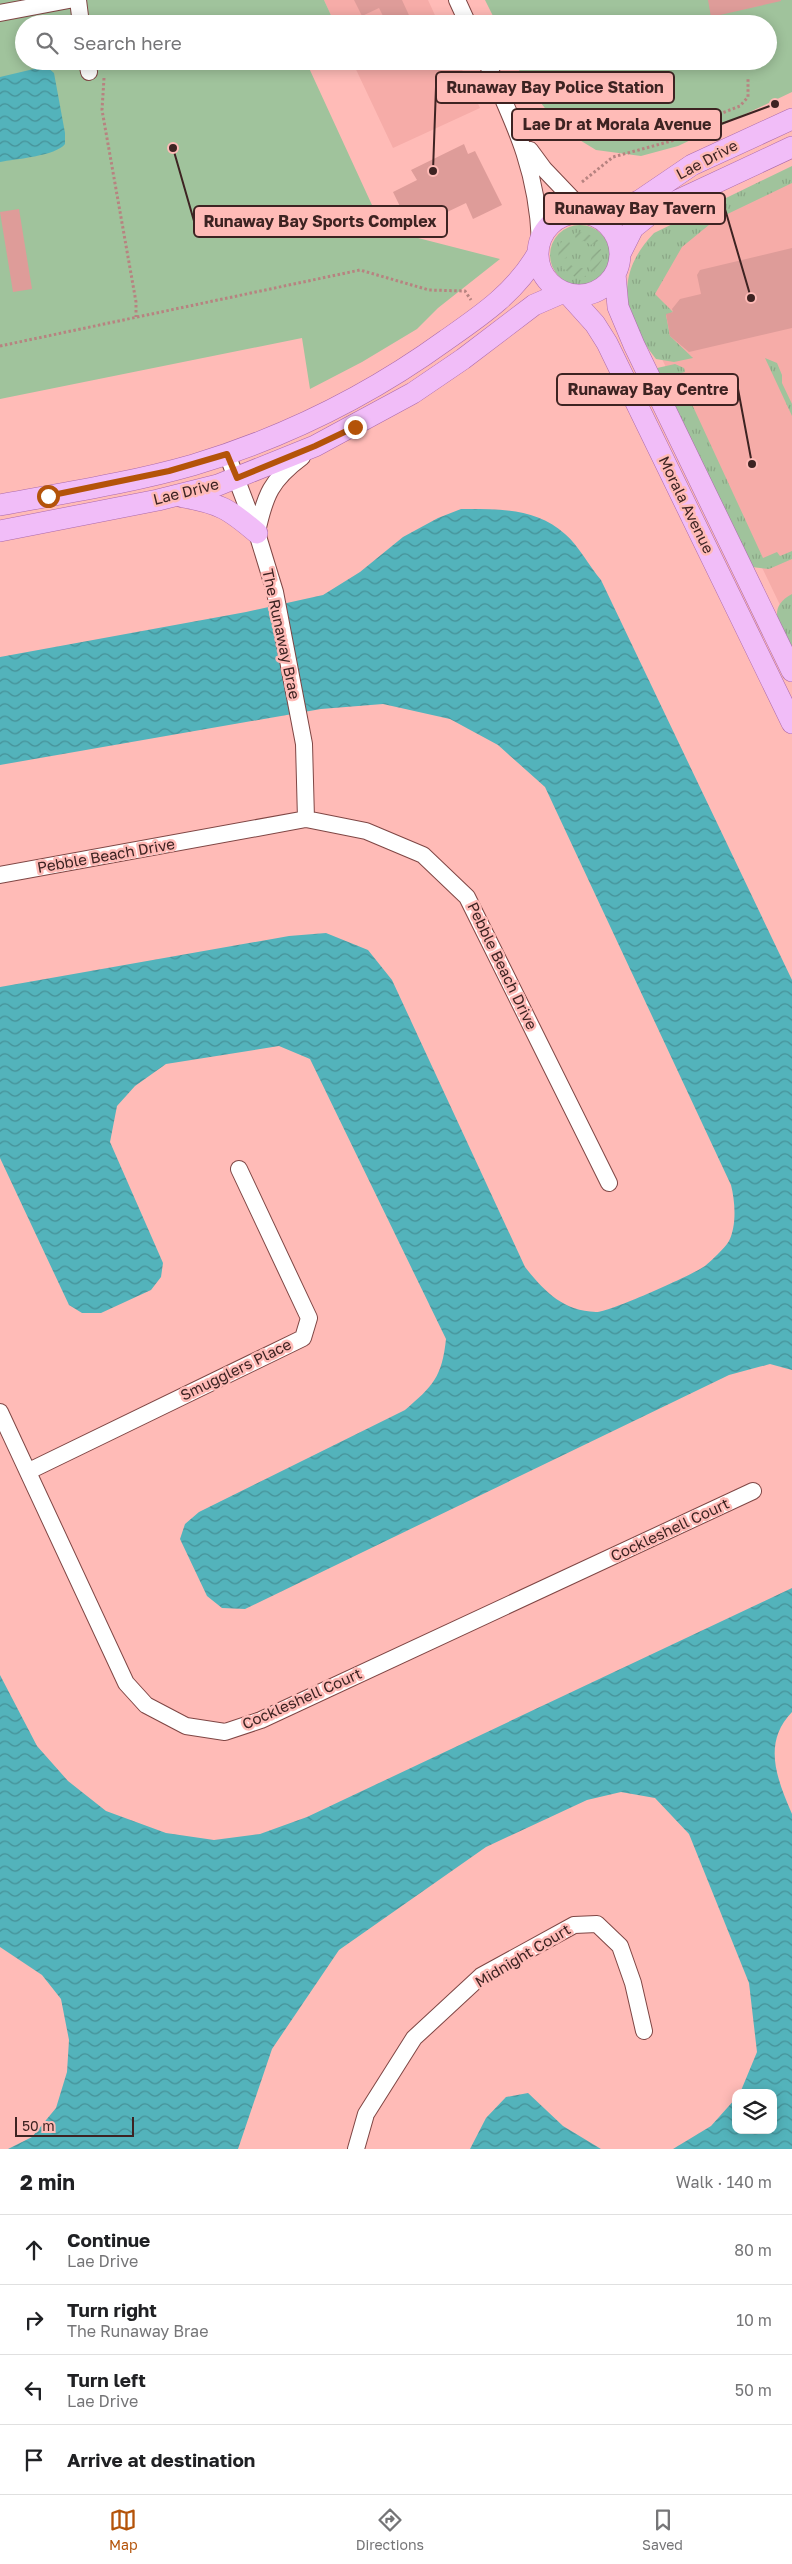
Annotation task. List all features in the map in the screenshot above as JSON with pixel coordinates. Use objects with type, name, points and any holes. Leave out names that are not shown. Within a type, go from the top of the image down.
[{"type":"main road","name":"Lae Drive","points":[[591,215],[639,201],[692,165],[792,119]]},
{"type":"main road","name":"Lae Drive","points":[[620,252],[633,228],[653,212],[792,146]]},
{"type":"main road","points":[[574,213],[591,215],[614,231],[620,252],[615,274],[599,290],[584,295],[566,293],[545,276],[539,247],[553,222],[574,213]]},
{"type":"main road","name":"Lae Drive","points":[[0,505],[142,477],[227,454],[306,422],[357,396],[409,366],[483,314],[518,283],[539,247]]},
{"type":"main road","name":"Morala Avenue","points":[[615,274],[616,296],[634,345],[792,671]]},
{"type":"main road","name":"Lae Drive","points":[[0,531],[175,496],[237,478],[315,446],[413,394],[534,305],[566,293]]},
{"type":"main road","name":"Morala Avenue","points":[[566,293],[595,324],[606,343],[792,723]]},
{"type":"main road","points":[[175,496],[211,502],[224,507],[257,533]]},
{"type":"street","points":[[0,13],[69,0]]},
{"type":"street","points":[[78,0],[80,15]]},
{"type":"street","points":[[458,0],[464,15]]},
{"type":"street","points":[[490,70],[518,132],[531,169],[537,198],[539,247]]},
{"type":"street","points":[[518,132],[544,169],[591,215]]},
{"type":"street","points":[[257,533],[264,502],[272,485],[286,469],[315,446]]},
{"type":"street","name":"The Runaway Brae","points":[[227,454],[257,533],[275,592],[304,744],[306,820]]},
{"type":"street","name":"Pebble Beach Drive","points":[[0,875],[306,820],[366,831],[423,855],[467,897],[610,1184]]},
{"type":"street","name":"Smugglers Place","points":[[29,1471],[303,1338],[309,1318],[239,1169]]},
{"type":"street","name":"Cockleshell Court","points":[[0,1412],[126,1683],[146,1705],[186,1726],[225,1732],[261,1720],[753,1492]]},
{"type":"street","name":"Midnight Court","points":[[356,2149],[366,2114],[414,2038],[481,1976],[574,1925],[596,1924],[620,1946],[633,1983],[644,2031]]},
{"type":"path","points":[[93,70],[102,110],[136,302],[136,317]]},
{"type":"path","points":[[582,182],[613,157],[669,142],[712,117],[740,106],[748,98],[748,79]]},
{"type":"path","points":[[0,346],[360,270],[428,290],[465,291],[483,314]]},
{"type":"shaded area","points":[[324,0],[428,0],[435,15],[331,15]]},
{"type":"shaded area","points":[[356,70],[462,70],[480,108],[393,148]]},
{"type":"shaded area","points":[[792,178],[792,630],[662,359],[655,294],[679,240]]},
{"type":"green space","points":[[0,0],[324,0],[331,15],[15,15],[15,70],[310,70],[383,229],[500,259],[438,308],[417,329],[362,362],[310,389],[302,338],[0,399]]},
{"type":"green space","points":[[485,0],[792,0],[792,92],[678,146],[641,156],[596,150],[560,128],[535,95],[531,96],[519,70],[777,70],[777,15],[492,15]]},
{"type":"green space","points":[[792,166],[792,183],[715,220],[682,247],[655,294],[673,312],[666,315],[670,336],[693,358],[674,362],[656,359],[636,327],[627,296],[628,280],[633,264],[641,249],[654,233]]},
{"type":"green space","points":[[580,225],[596,230],[601,234],[605,239],[610,255],[605,271],[601,276],[596,280],[580,285],[564,280],[559,276],[555,271],[550,255],[555,239],[559,234],[564,230]]},
{"type":"green space","points":[[585,232],[599,241],[591,245],[584,241],[577,242],[574,233]]},
{"type":"green space","points":[[567,236],[570,244],[566,251],[567,258],[558,261],[559,245]]},
{"type":"green space","points":[[601,249],[602,260],[592,274],[589,266],[593,252]]},
{"type":"green space","points":[[569,264],[576,268],[583,268],[586,277],[575,277],[561,267]]},
{"type":"green space","points":[[765,358],[777,363],[782,375],[782,383],[792,404],[792,416]]},
{"type":"green space","points":[[675,364],[684,368],[685,372],[678,374],[763,558],[777,552],[780,556],[792,551],[792,559],[769,569],[752,567],[657,368]]},
{"type":"green space","points":[[792,594],[792,650],[780,627],[777,613],[779,606]]},
{"type":"water","points":[[30,70],[50,70],[54,73],[65,133],[65,144],[44,154],[0,162],[0,77]]},
{"type":"water","points":[[461,509],[489,509],[516,512],[542,519],[554,525],[570,539],[601,580],[792,980],[792,1370],[770,1364],[729,1375],[245,1609],[222,1608],[207,1596],[180,1539],[185,1524],[199,1512],[405,1410],[423,1394],[439,1372],[446,1339],[310,1059],[279,1046],[166,1064],[135,1086],[117,1106],[110,1142],[163,1263],[161,1277],[151,1290],[101,1313],[82,1313],[69,1305],[0,1158],[0,987],[289,936],[326,933],[368,950],[392,980],[525,1267],[539,1284],[555,1298],[564,1304],[584,1311],[604,1311],[685,1277],[705,1266],[724,1247],[732,1235],[734,1198],[731,1185],[545,787],[498,745],[450,719],[383,704],[321,709],[0,765],[0,657],[246,612],[323,595],[360,572],[403,537],[438,518]]},
{"type":"water","points":[[792,1588],[792,1712],[777,1736],[775,1762],[781,1788],[792,1814],[792,2149],[673,2149],[711,2126],[732,2102],[732,2134],[777,2134],[777,2089],[742,2089],[757,2052],[749,1983],[689,1834],[655,1798],[621,1792],[587,1800],[486,1847],[339,1950],[272,2049],[238,2149],[8,2149],[32,2137],[56,2108],[67,2072],[69,2040],[61,1999],[42,1975],[0,1947],[0,1675],[37,1746],[68,1781],[106,1811],[166,1833],[214,1840],[260,1834],[307,1817]]},
{"type":"water","points":[[528,2093],[563,2126],[601,2149],[470,2149],[486,2118],[506,2097]]},
{"type":"building","points":[[354,0],[402,0],[409,15],[382,15],[379,8],[362,15]]},
{"type":"building","points":[[708,0],[781,0],[720,15],[711,15]]},
{"type":"building","points":[[464,144],[468,154],[475,151],[502,205],[473,219],[466,203],[443,214],[440,209],[409,225],[393,192],[417,180],[411,170]]},
{"type":"building","points":[[19,209],[32,289],[13,292],[0,212]]},
{"type":"building","points":[[792,248],[792,328],[689,352],[670,336],[666,314],[673,312],[672,309],[680,299],[701,294],[697,275],[700,270]]},
{"type":"place","name":"Lae Dr at Morala Avenue","points":[[775,104]]},
{"type":"place","name":"Runaway Bay Sports Complex","points":[[173,148]]},
{"type":"place","name":"Runaway Bay Police Station","points":[[433,171]]},
{"type":"place","name":"Runaway Bay Tavern","points":[[751,298]]},
{"type":"place","name":"Runaway Bay Centre","points":[[752,464]]},
{"type":"route","points":[[48,496],[169,471],[227,454],[237,478],[315,446],[355,427]]}]
